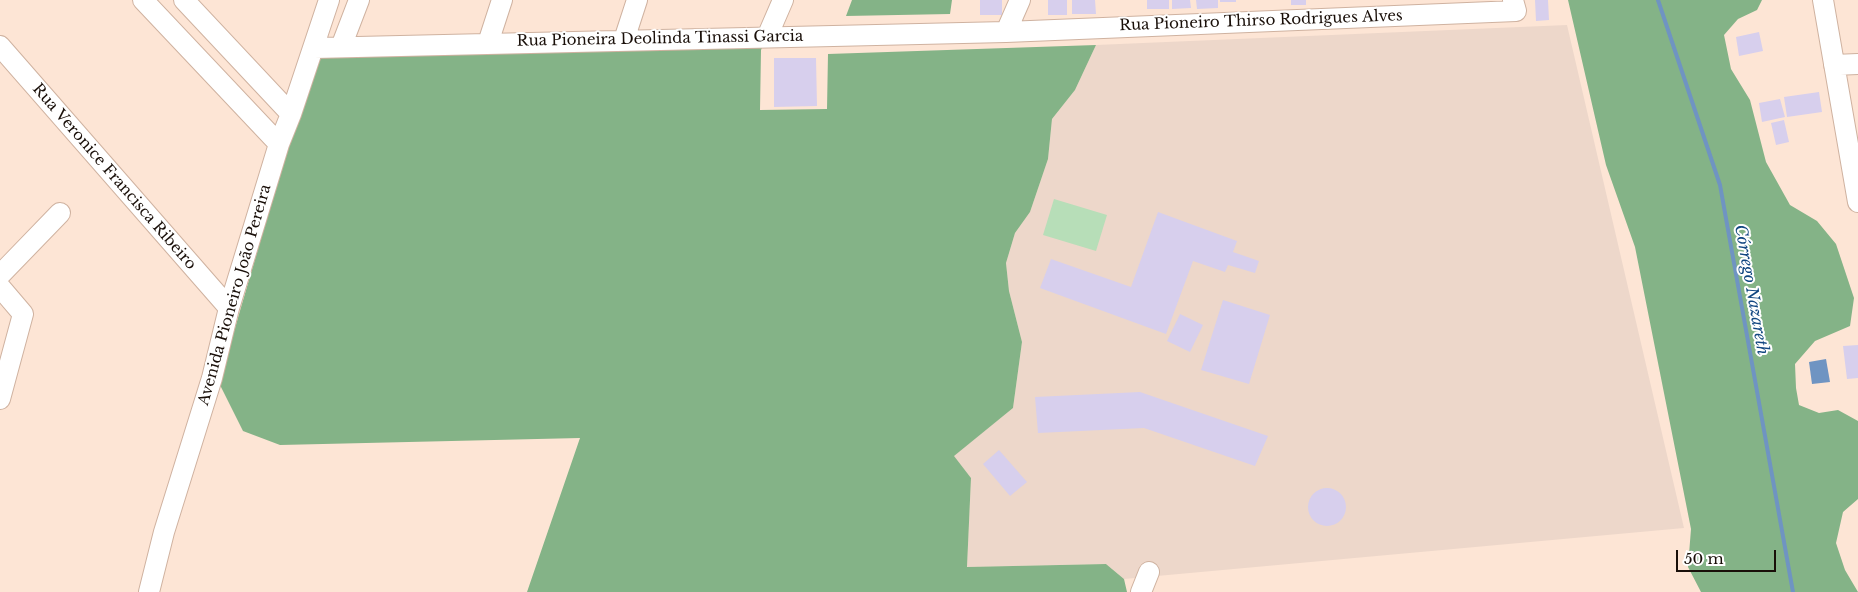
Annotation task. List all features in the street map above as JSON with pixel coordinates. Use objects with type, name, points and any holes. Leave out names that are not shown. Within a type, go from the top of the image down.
[{"type":"street","points":[[143,0],[279,144]]},
{"type":"street","points":[[184,0],[291,114]]},
{"type":"street","name":"Avenida Pioneiro João Pereira","points":[[149,592],[164,532],[212,378],[229,308],[279,144],[314,48],[329,0]]},
{"type":"street","points":[[341,47],[359,0]]},
{"type":"street","points":[[488,44],[502,0]]},
{"type":"street","points":[[624,40],[637,0]]},
{"type":"street","points":[[766,37],[783,0]]},
{"type":"street","points":[[1006,32],[1020,0]]},
{"type":"street","points":[[1823,0],[1858,202]]},
{"type":"street","name":"Rua Pioneiro Thirso Rodrigues Alves","points":[[1006,32],[1514,6]]},
{"type":"street","name":"Rua Pioneira Deolinda Tinassi Garcia","points":[[314,48],[1006,32]]},
{"type":"street","name":"Rua Veronice Francisca Ribeiro","points":[[0,46],[229,308]]},
{"type":"street","points":[[1834,65],[1858,64]]},
{"type":"street","points":[[0,276],[60,213]]},
{"type":"street","points":[[0,287],[23,314],[0,399]]},
{"type":"street","points":[[1141,592],[1148,572]]},
{"type":"shaded area","points":[[1567,25],[1684,528],[1124,579],[1106,564],[967,567],[971,478],[953,456],[1013,408],[1022,342],[1009,291],[1006,263],[1015,233],[1030,212],[1048,159],[1052,119],[1075,90],[1096,45]]},
{"type":"green space","points":[[852,0],[952,0],[950,14],[846,16]]},
{"type":"green space","points":[[1568,0],[1762,0],[1757,10],[1738,19],[1724,35],[1731,69],[1750,100],[1766,162],[1790,205],[1817,221],[1836,244],[1854,298],[1850,326],[1815,341],[1795,364],[1799,405],[1819,413],[1838,410],[1858,421],[1858,499],[1843,512],[1836,543],[1845,570],[1858,592],[1701,592],[1688,567],[1691,529],[1635,247],[1606,165]]},
{"type":"green space","points":[[767,37],[761,50],[760,110],[827,109],[828,54],[1096,45],[1075,90],[1052,119],[1048,159],[1030,212],[1015,233],[1006,263],[1009,291],[1022,342],[1013,408],[954,456],[971,478],[967,567],[1106,564],[1124,579],[1127,592],[527,592],[580,438],[280,445],[243,431],[219,383],[317,46]]},
{"type":"green space","points":[[1054,199],[1107,215],[1096,251],[1043,235]]},
{"type":"water","points":[[1826,359],[1830,382],[1812,384],[1809,362]]},
{"type":"building","points":[[980,0],[1002,0],[1002,15],[980,15]]},
{"type":"building","points":[[1048,0],[1067,0],[1067,15],[1048,15]]},
{"type":"building","points":[[1072,0],[1095,0],[1096,14],[1072,14]]},
{"type":"building","points":[[1147,0],[1169,0],[1169,9],[1147,9]]},
{"type":"building","points":[[1172,0],[1190,0],[1191,8],[1172,9]]},
{"type":"building","points":[[1196,0],[1218,0],[1218,8],[1197,9]]},
{"type":"building","points":[[1220,0],[1236,0],[1236,2],[1220,2]]},
{"type":"building","points":[[1291,0],[1306,0],[1306,5],[1291,5]]},
{"type":"building","points":[[1535,0],[1548,0],[1549,20],[1536,21]]},
{"type":"building","points":[[1759,32],[1763,51],[1739,56],[1736,37]]},
{"type":"building","points":[[774,58],[816,58],[817,106],[774,107]]},
{"type":"building","points":[[1819,92],[1822,112],[1787,117],[1784,97]]},
{"type":"building","points":[[1780,99],[1785,117],[1762,122],[1759,103]]},
{"type":"building","points":[[1784,120],[1789,142],[1776,145],[1771,123]]},
{"type":"building","points":[[1158,212],[1237,241],[1233,252],[1259,261],[1255,273],[1228,265],[1225,272],[1193,261],[1166,334],[1040,288],[1051,259],[1131,287]]},
{"type":"building","points":[[1223,300],[1270,315],[1249,384],[1201,370]]},
{"type":"building","points":[[1180,314],[1203,325],[1190,352],[1167,341]]},
{"type":"building","points":[[1858,345],[1858,378],[1847,379],[1843,346]]},
{"type":"building","points":[[1140,392],[1268,436],[1255,466],[1144,428],[1038,433],[1035,397]]},
{"type":"building","points":[[999,450],[1027,482],[1010,496],[983,464]]},
{"type":"building","points":[[1327,488],[1341,493],[1346,507],[1341,521],[1327,526],[1313,521],[1308,507],[1313,493]]},
{"type":"waterway","name":"Córrego Nazareth","points":[[1658,0],[1720,185],[1793,592]]}]
